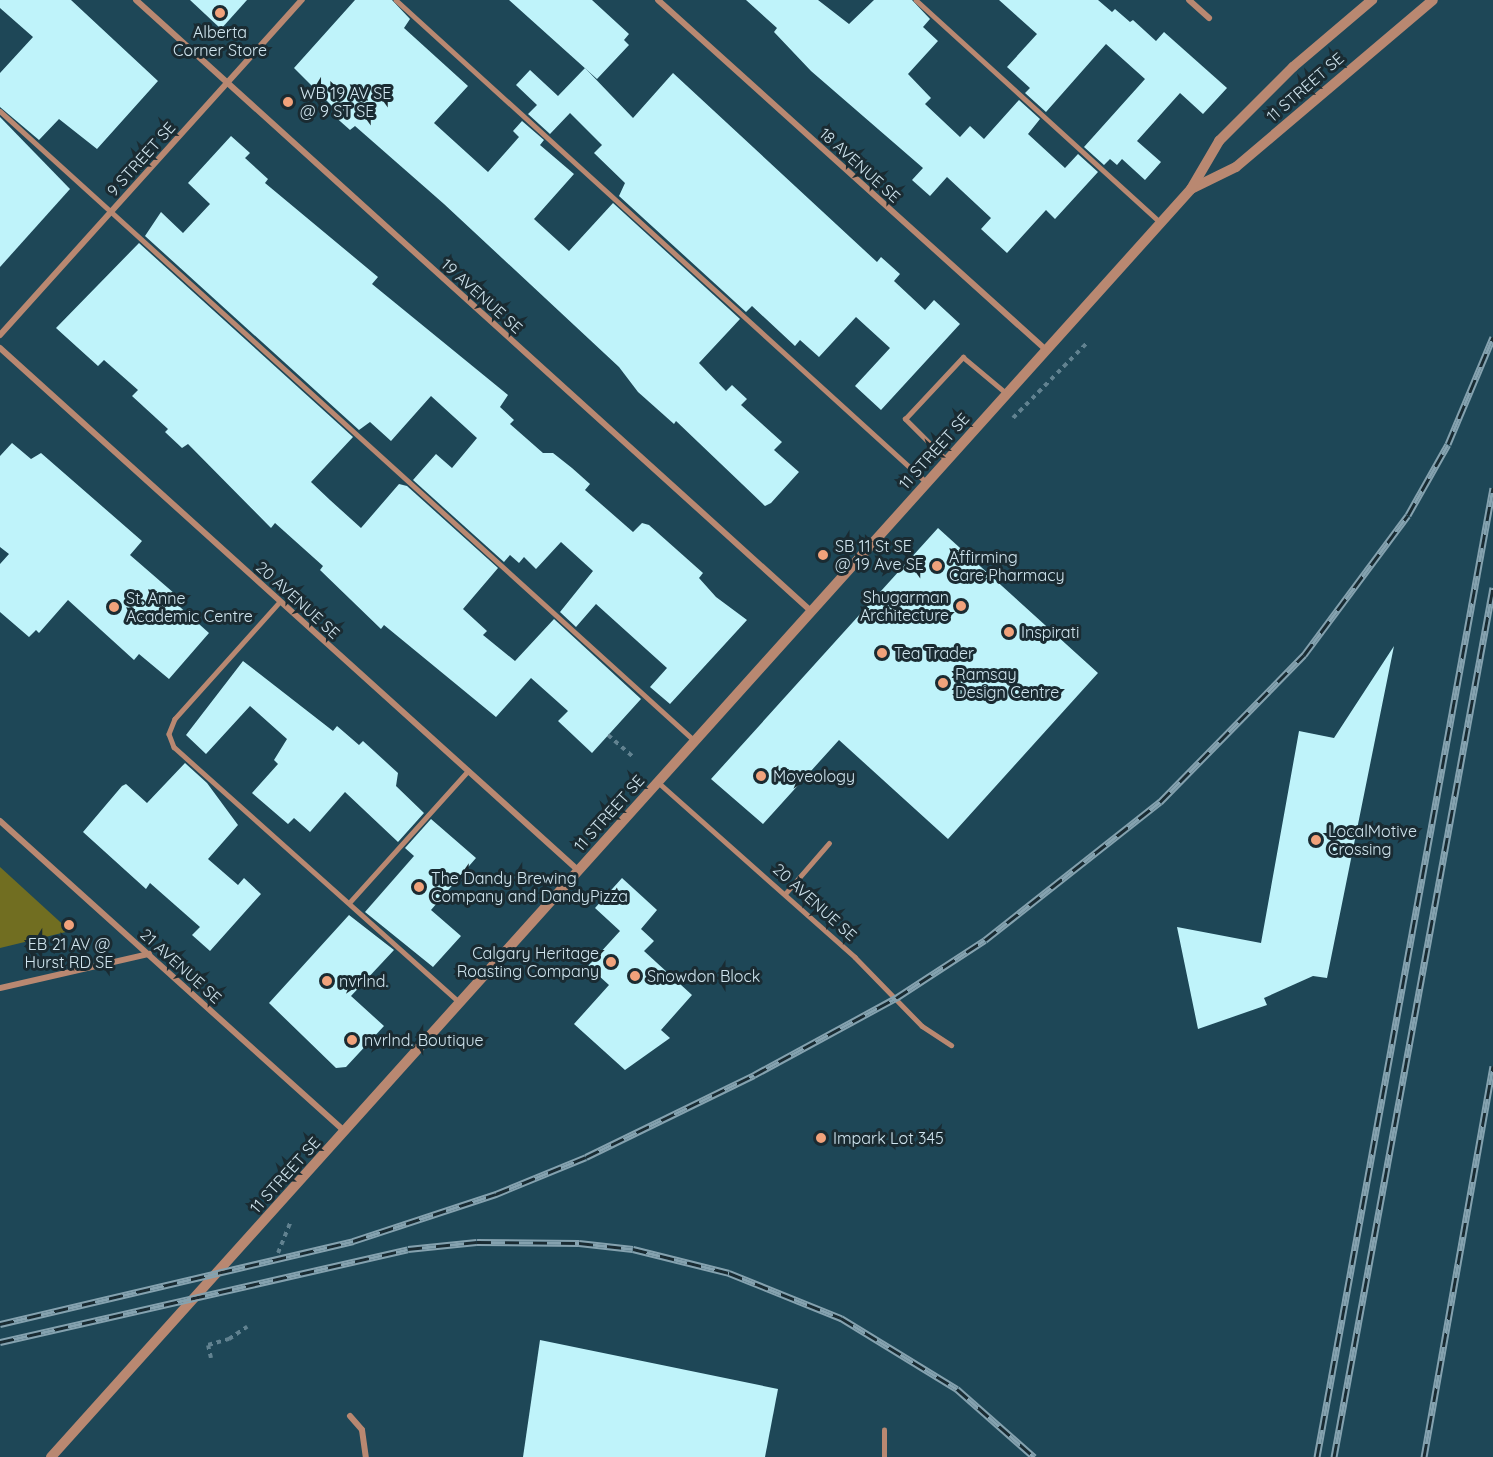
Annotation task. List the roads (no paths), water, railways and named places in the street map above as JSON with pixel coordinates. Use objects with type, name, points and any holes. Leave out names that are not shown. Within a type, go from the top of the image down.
[{"type":"street","name":"19 AVENUE SE","points":[[136,0],[811,611]]},
{"type":"street","name":"9 STREET SE","points":[[0,335],[302,0]]},
{"type":"street","name":"18 AVENUE SE","points":[[658,0],[1045,350]]},
{"type":"street","points":[[1189,0],[1209,18]]},
{"type":"street","name":"11 STREET SE","points":[[51,1457],[1161,223],[1191,189],[1219,141],[1259,99],[1372,0]]},
{"type":"street","name":"11 STREET SE","points":[[1191,189],[1236,167],[1433,0]]},
{"type":"street","name":"20 AVENUE SE","points":[[0,348],[578,870]]},
{"type":"street","name":"21 AVENUE SE","points":[[0,820],[344,1131]]},
{"type":"street","points":[[0,988],[149,954]]},
{"type":"street","points":[[351,1416],[362,1430],[366,1457]]},
{"type":"lane","points":[[396,0],[926,482]]},
{"type":"lane","points":[[916,0],[1161,223]]},
{"type":"lane","points":[[0,111],[695,740]]},
{"type":"lane","points":[[946,460],[905,419],[963,357],[1006,393]]},
{"type":"lane","points":[[280,602],[175,719],[169,734],[174,747],[459,1003]]},
{"type":"lane","points":[[349,903],[468,771]]},
{"type":"lane","name":"20 AVENUE SE","points":[[657,781],[855,957],[922,1026],[951,1045]]},
{"type":"lane","points":[[785,894],[830,843]]},
{"type":"lane","points":[[884,1431],[884,1457]]},
{"type":"railway","points":[[0,1324],[353,1241],[496,1194],[586,1157],[754,1075],[896,998],[985,940],[1160,802],[1304,655],[1408,515],[1448,444],[1493,337]]},
{"type":"railway","points":[[1317,1457],[1493,488]]},
{"type":"railway","points":[[1334,1457],[1493,587]]},
{"type":"railway","points":[[1424,1457],[1493,1066]]},
{"type":"railway","points":[[0,1342],[408,1249],[477,1242],[579,1243],[633,1249],[729,1273],[841,1318],[957,1389],[1034,1457]]},
{"type":"place","name":"Alberta Corner Store","points":[[220,13]]},
{"type":"place","name":"WB 19 AV SE @ 9 ST SE","points":[[288,102]]},
{"type":"place","name":"SB 11 St SE @ 19 Ave SE","points":[[823,555]]},
{"type":"place","name":"Affirming Care Pharmacy","points":[[937,566]]},
{"type":"place","name":"Shugarman Architecture","points":[[961,606]]},
{"type":"place","name":"St. Anne Academic Centre","points":[[114,607]]},
{"type":"place","name":"Inspirati","points":[[1009,632]]},
{"type":"place","name":"Tea Trader","points":[[882,653]]},
{"type":"place","name":"Ramsay Design Centre","points":[[943,683]]},
{"type":"place","name":"Moveology","points":[[761,776]]},
{"type":"place","name":"LocalMotive Crossing","points":[[1316,840]]},
{"type":"place","name":"The Dandy Brewing Company and DandyPizza","points":[[419,887]]},
{"type":"place","name":"EB 21 AV @ Hurst RD SE","points":[[69,925]]},
{"type":"place","name":"Calgary Heritage Roasting Company","points":[[611,962]]},
{"type":"place","name":"Snowdon Block","points":[[635,976]]},
{"type":"place","name":"nvrlnd.","points":[[327,981]]},
{"type":"place","name":"nvrlnd. Boutique","points":[[352,1040]]},
{"type":"place","name":"Impark Lot 345","points":[[821,1138]]}]
